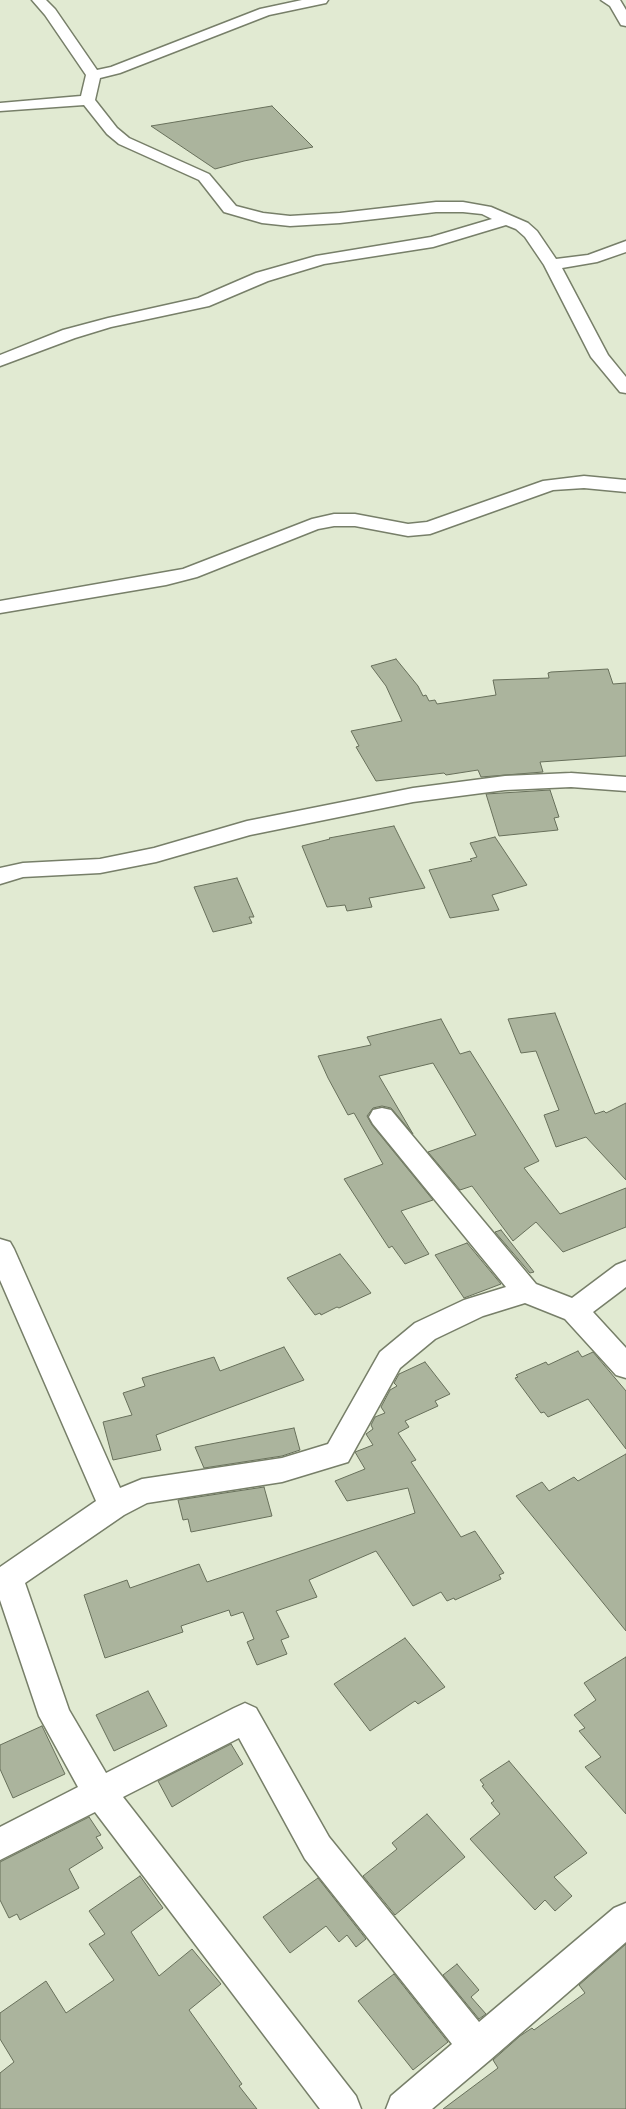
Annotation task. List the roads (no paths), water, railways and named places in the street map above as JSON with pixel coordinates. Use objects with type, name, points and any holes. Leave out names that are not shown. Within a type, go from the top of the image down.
[{"type":"street","points":[[40,0],[93,75],[88,100],[112,131],[124,142],[204,177],[230,209],[262,218],[290,221],[340,218],[436,207],[463,207],[484,210],[522,226],[531,234],[552,265],[600,357],[626,388]]},
{"type":"street","points":[[93,75],[115,70],[265,12],[321,0]]},
{"type":"street","points":[[608,0],[615,2],[626,22]]},
{"type":"street","points":[[0,106],[88,100]]},
{"type":"street","points":[[0,361],[69,334],[108,323],[204,302],[262,277],[322,260],[433,242],[509,219]]},
{"type":"street","points":[[552,265],[591,259],[626,246]]},
{"type":"street","points":[[0,607],[166,580],[190,573],[312,525],[334,520],[355,520],[408,530],[430,528],[550,485],[584,482],[626,486]]},
{"type":"street","points":[[0,876],[24,870],[100,866],[146,857],[247,828],[413,795],[504,783],[571,780],[626,784]]},
{"type":"street","points":[[382,1117],[526,1292],[575,1311],[626,1367]]},
{"type":"street","points":[[0,1249],[113,1506]]},
{"type":"street","points":[[575,1311],[626,1272]]},
{"type":"street","points":[[343,2109],[99,1792],[55,1716],[8,1578],[113,1506],[142,1491],[282,1470],[338,1453],[390,1360],[425,1331],[474,1308],[526,1292]]},
{"type":"street","points":[[0,1844],[245,1718],[317,1848],[477,2047]]},
{"type":"street","points":[[404,2109],[626,1920]]}]
